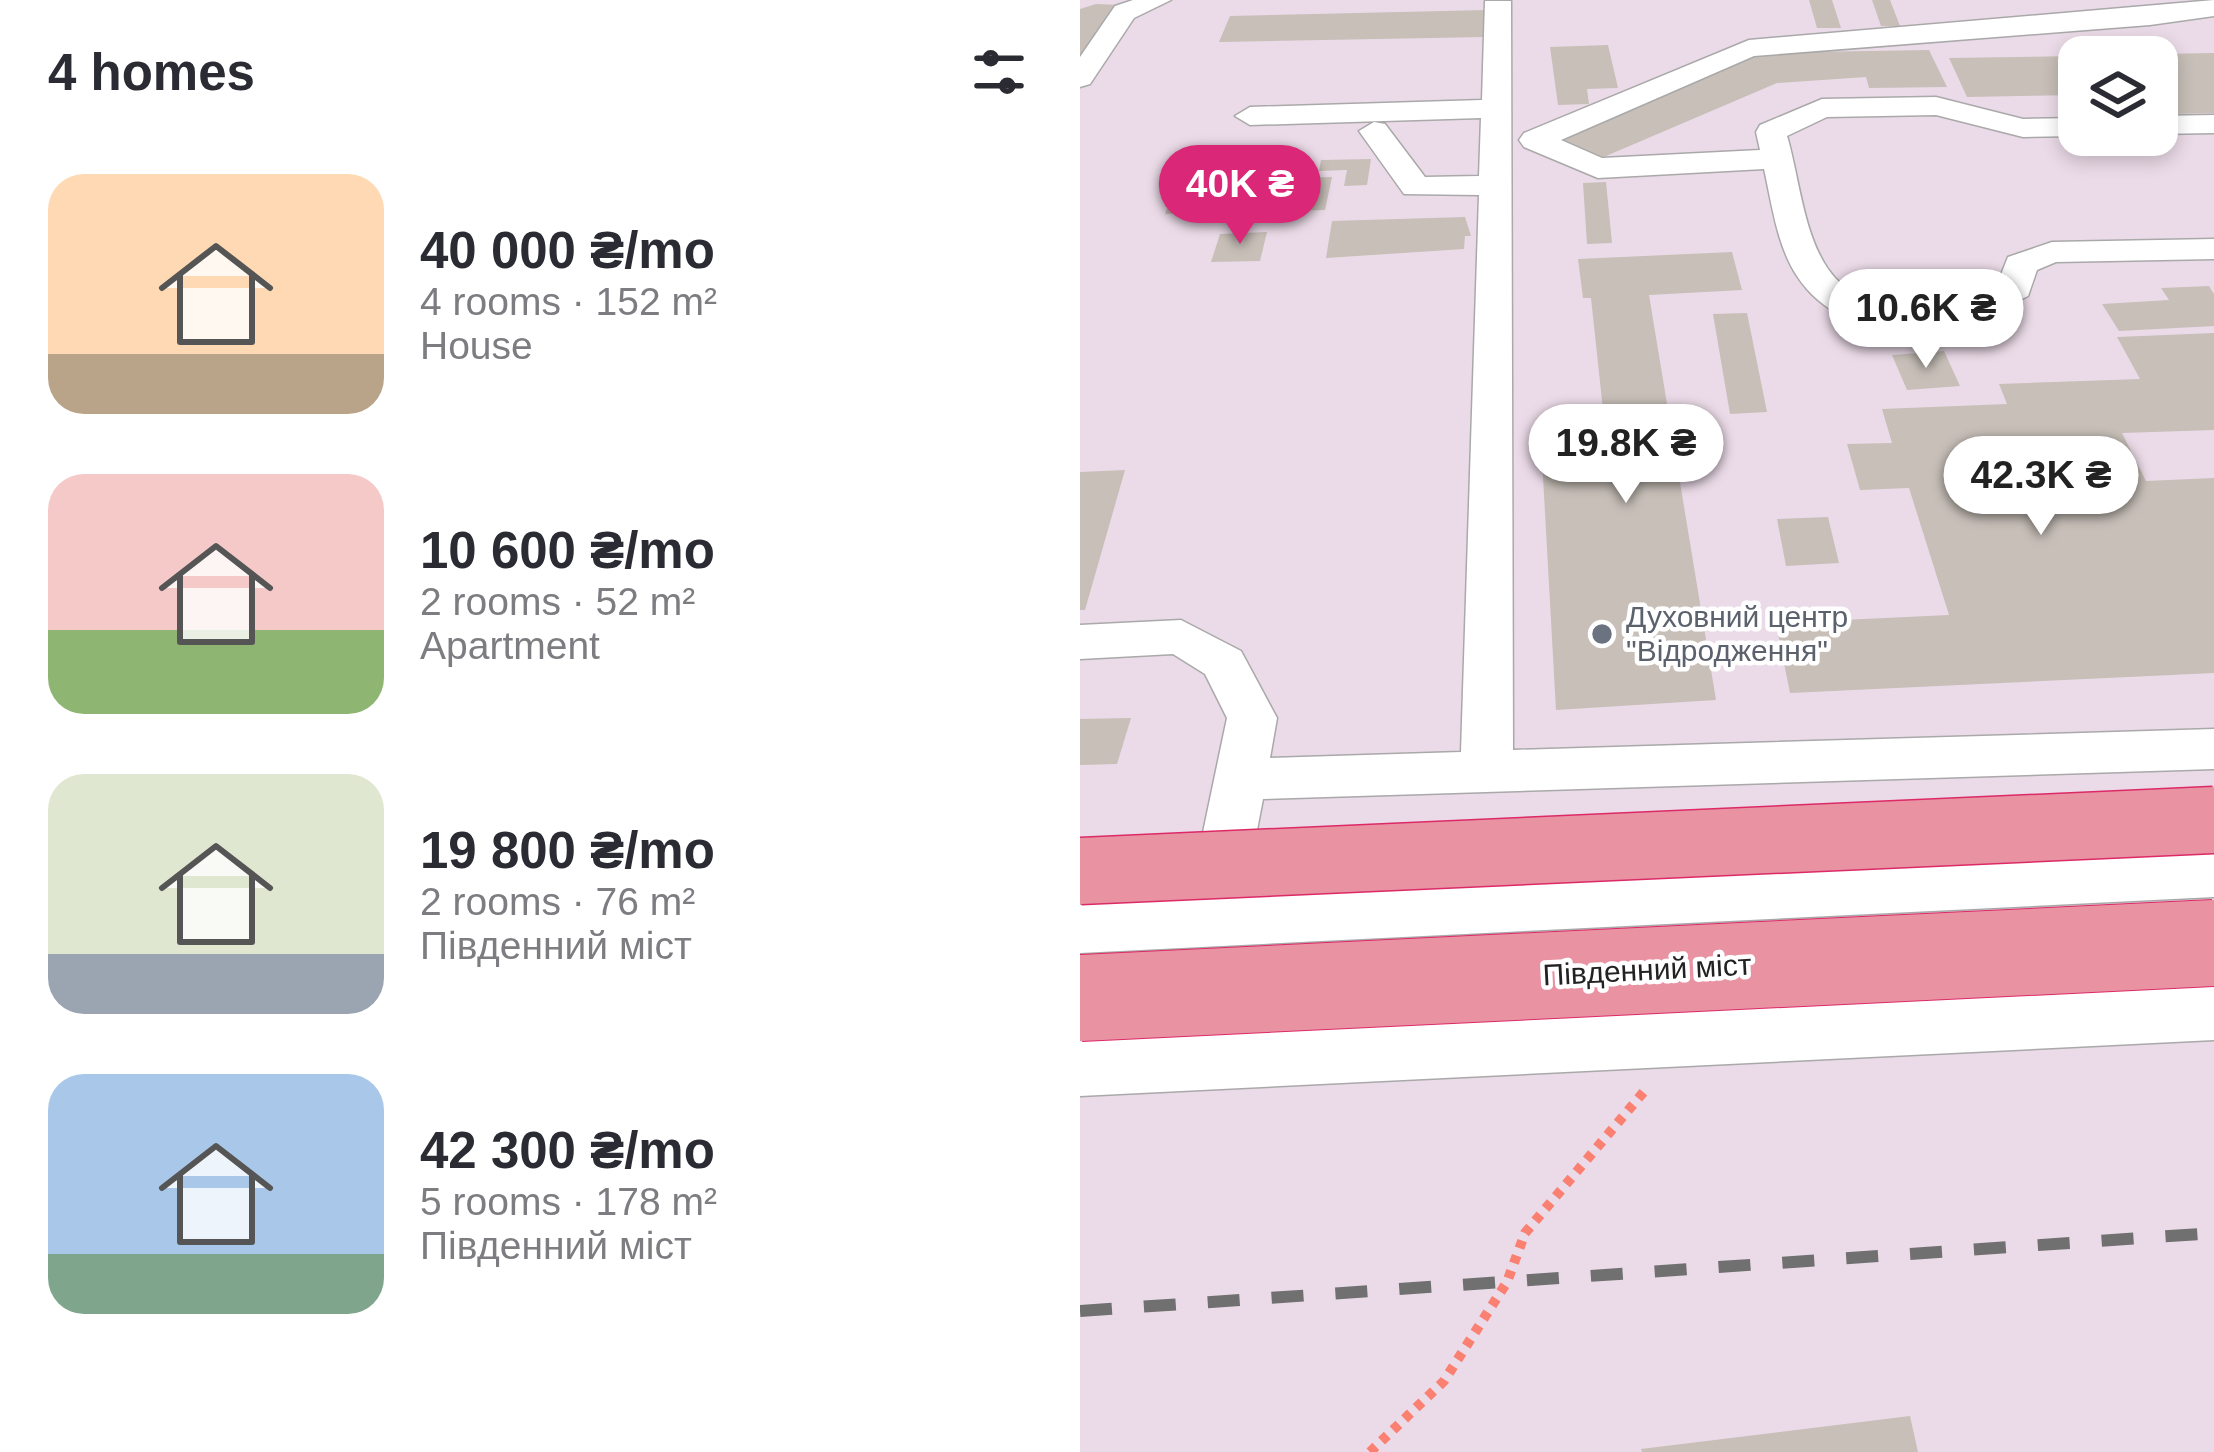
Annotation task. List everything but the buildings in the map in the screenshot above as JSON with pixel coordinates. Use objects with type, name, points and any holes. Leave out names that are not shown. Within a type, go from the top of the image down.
[{"type":"highway","points":[[1080,871],[2214,820]]},
{"type":"highway","name":"Південний міст","points":[[1080,998],[2214,943]]},
{"type":"street","points":[[1487,771],[1498,1]]},
{"type":"street","points":[[1080,78],[1135,2]]},
{"type":"street","points":[[1779,159],[1598,168],[1535,140],[1749,48],[2214,8]]},
{"type":"street","points":[[2058,127],[2023,128],[1936,106],[1822,108],[1772,132],[1810,269],[1826,290],[1855,309],[1906,317],[1953,313],[1992,302],[2015,288],[2020,264],[2052,251],[2214,249]]},
{"type":"street","points":[[1250,116],[1497,109]]},
{"type":"street","points":[[2178,125],[2214,124]]},
{"type":"street","points":[[1374,131],[1416,187],[1496,185]]},
{"type":"street","points":[[1080,642],[1181,637],[1224,663],[1252,718],[1211,923]]},
{"type":"street","points":[[1239,779],[2214,748]]},
{"type":"street","points":[[1401,774],[1438,911]]},
{"type":"street","points":[[1080,929],[2214,874]]},
{"type":"street","points":[[1080,1067],[2214,1013]]},
{"type":"path","points":[[1370,1452],[1444,1381],[1507,1282],[1525,1233],[1652,1082]]},
{"type":"shaded area","points":[[1080,0],[2214,0],[2214,1452],[1080,1452]]},
{"type":"railway","points":[[1080,1311],[2214,1233]]},
{"type":"place","name":"Духовний центр \"Відродження\"","points":[[1602,634]]}]
